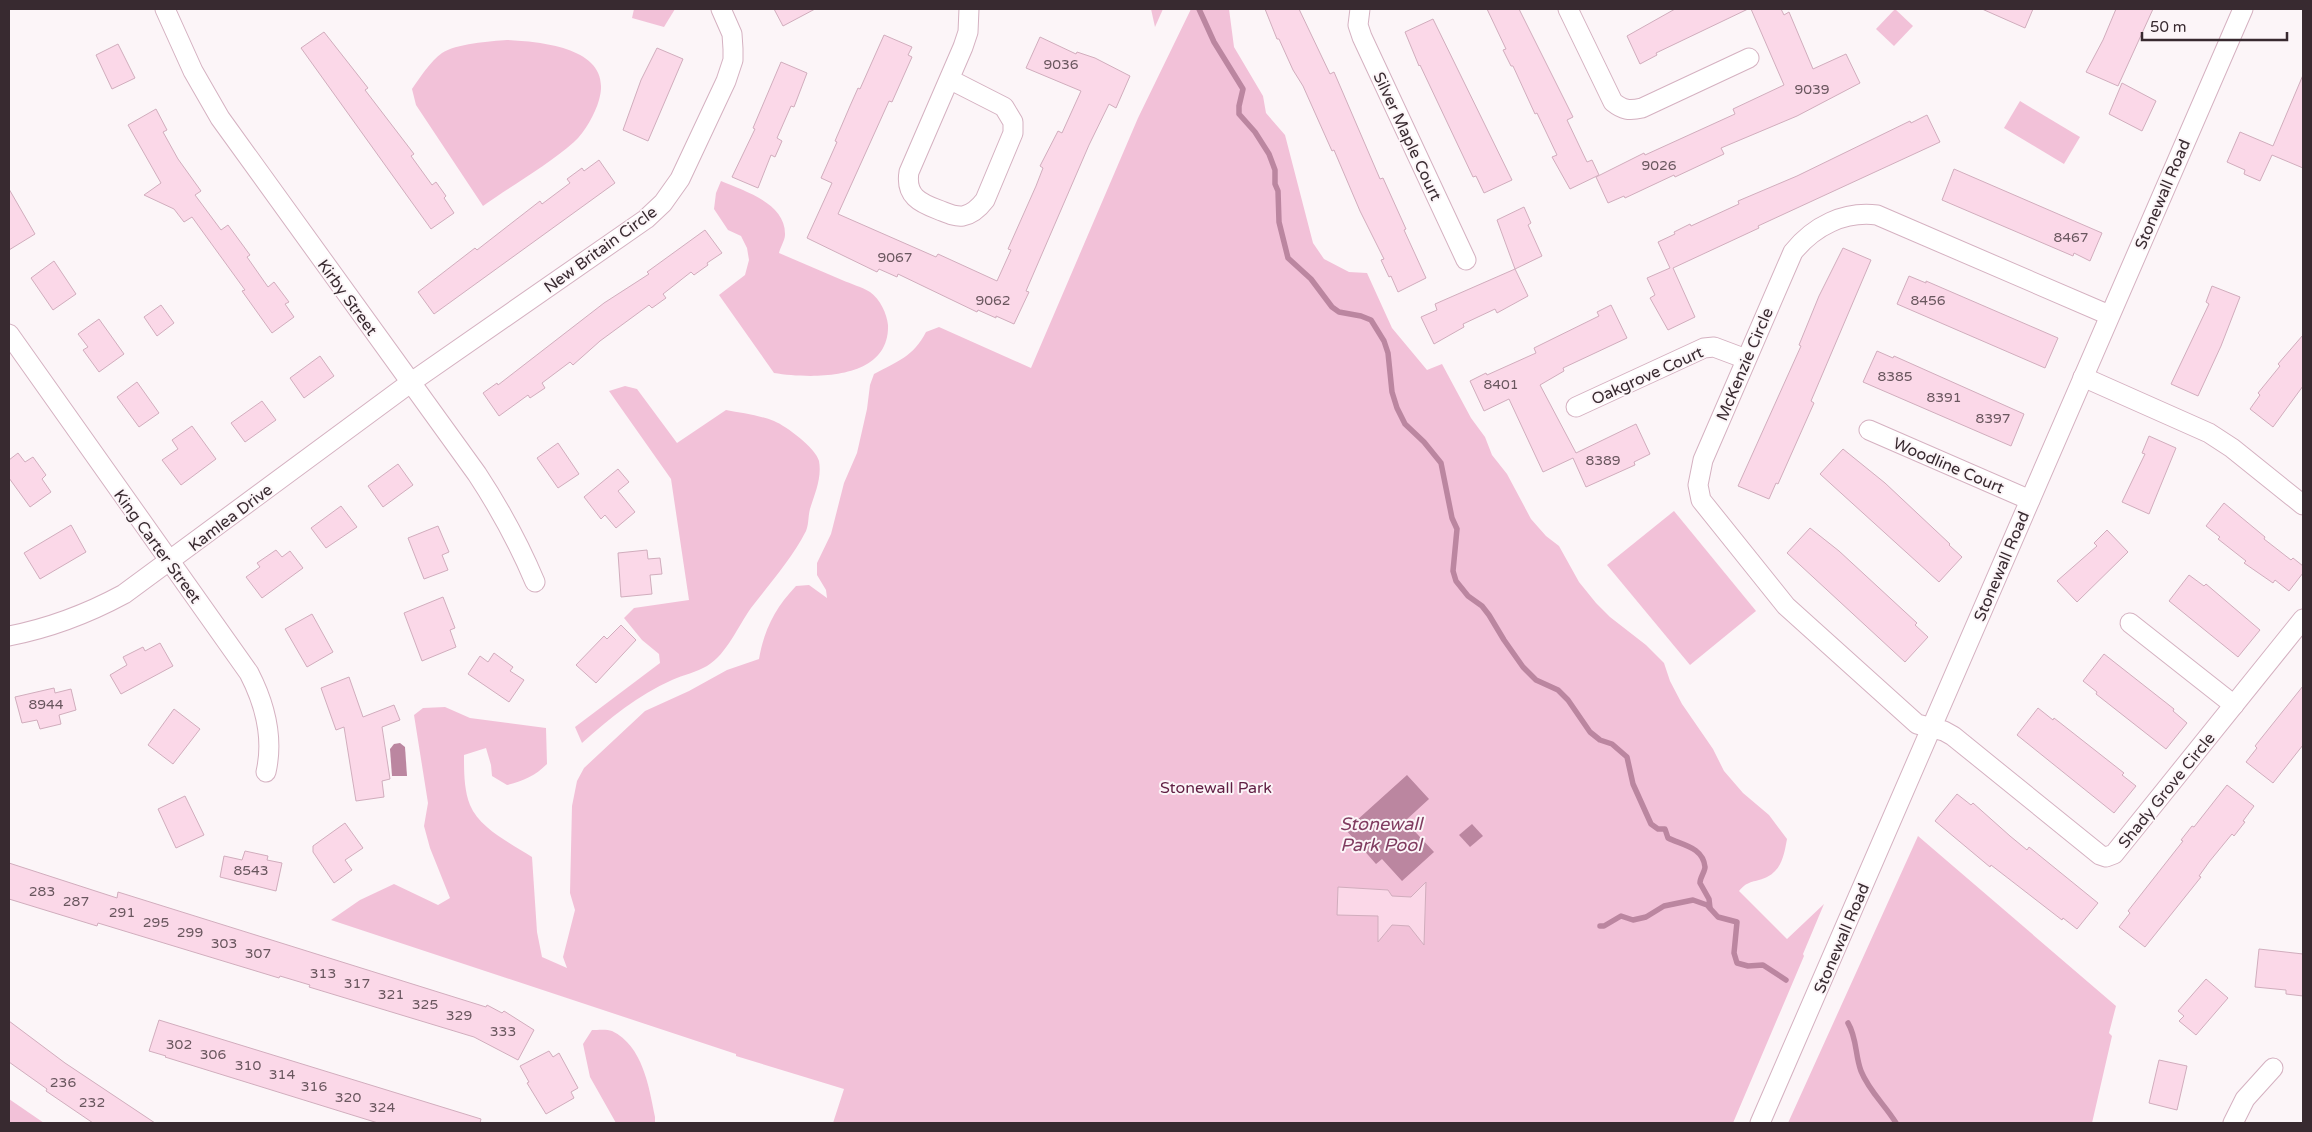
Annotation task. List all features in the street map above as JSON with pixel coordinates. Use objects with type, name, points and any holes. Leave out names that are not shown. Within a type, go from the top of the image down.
[{"type":"street","name":"Kirby Street","points":[[165,9],[193,71],[220,118],[496,502],[536,582]]},
{"type":"street","name":"New Britain Circle","points":[[410,383],[646,219],[663,203],[680,179],[730,70],[733,49],[732,34],[721,9]]},
{"type":"street","points":[[951,80],[1004,107],[1013,122],[1013,134],[985,200],[979,208],[963,216],[953,216],[922,204],[909,189],[908,180],[909,172],[951,80],[968,32],[969,9]]},
{"type":"street","name":"Silver Maple Court","points":[[1360,9],[1358,25],[1362,37],[1466,260]]},
{"type":"street","points":[[1568,9],[1612,102],[1629,111],[1642,108],[1749,58]]},
{"type":"street","name":"Stonewall Road","points":[[1760,1123],[2109,315],[2244,9]]},
{"type":"street","name":"McKenzie Circle","points":[[1931,728],[1917,724],[1786,606],[1701,500],[1698,485],[1703,460],[1746,359],[1793,252],[1814,231],[1844,217],[1859,213],[1877,215],[2109,315]]},
{"type":"street","name":"King Carter Street","points":[[9,334],[249,673],[258,690],[266,714],[269,738],[266,772]]},
{"type":"street","name":"Oakgrove Court","points":[[1576,407],[1704,348],[1714,346],[1746,359]]},
{"type":"street","points":[[2083,377],[2209,433],[2232,448],[2303,505]]},
{"type":"street","name":"Kamlea Drive","points":[[9,636],[64,623],[124,594],[410,383]]},
{"type":"street","name":"Woodline Court","points":[[1869,430],[2030,500]]},
{"type":"street","name":"Shady Grove Circle","points":[[1931,728],[1944,731],[1953,736],[2100,855],[2106,857],[2114,854],[2303,619]]},
{"type":"street","points":[[2130,622],[2234,705]]},
{"type":"street","points":[[2233,1123],[2245,1099],[2273,1068]]},
{"type":"green space","points":[[634,9],[675,9],[664,27],[632,18]]},
{"type":"green space","points":[[1151,9],[1163,9],[1155,27]]},
{"type":"green space","name":"Stonewall Park","points":[[1191,9],[1229,9],[1234,47],[1263,96],[1266,113],[1285,135],[1313,243],[1324,259],[1349,272],[1367,273],[1392,328],[1427,370],[1442,364],[1471,418],[1485,437],[1492,455],[1507,474],[1531,519],[1546,536],[1559,546],[1579,582],[1596,603],[1610,617],[1646,645],[1664,663],[1670,681],[1682,704],[1713,749],[1724,771],[1743,793],[1769,815],[1787,839],[1783,856],[1776,870],[1763,879],[1749,883],[1739,891],[1787,939],[1824,904],[1733,1123],[833,1123],[844,1089],[736,1056],[736,1054],[331,920],[360,900],[394,884],[438,905],[450,898],[430,848],[424,826],[428,803],[414,715],[423,708],[445,707],[470,718],[546,728],[547,764],[533,775],[507,785],[492,776],[486,748],[464,755],[465,781],[470,805],[481,821],[497,835],[532,857],[537,932],[542,957],[567,968],[563,957],[575,910],[570,893],[572,806],[577,781],[584,768],[645,711],[689,691],[727,670],[759,659],[767,629],[776,611],[796,586],[809,585],[827,598],[826,590],[817,575],[817,563],[831,534],[844,483],[857,453],[867,409],[870,385],[874,374],[904,358],[916,347],[926,332],[939,327],[1031,368],[1138,118]]},
{"type":"green space","points":[[1895,9],[1913,26],[1894,46],[1876,29]]},
{"type":"green space","points":[[507,40],[556,46],[572,51],[586,59],[596,69],[601,83],[599,100],[589,122],[574,142],[564,151],[483,206],[416,105],[412,89],[442,53],[455,47]]},
{"type":"green space","points":[[2020,101],[2080,137],[2064,164],[2004,128]]},
{"type":"green space","points":[[721,181],[752,194],[771,206],[779,214],[785,235],[779,253],[864,289],[877,299],[885,312],[888,325],[885,343],[876,357],[863,366],[846,372],[827,375],[808,376],[774,373],[719,295],[745,275],[749,260],[747,248],[741,236],[728,230],[714,209],[716,193]]},
{"type":"green space","points":[[625,386],[637,389],[677,443],[726,410],[756,416],[779,424],[793,432],[807,444],[817,456],[820,473],[810,509],[808,526],[800,542],[751,608],[732,639],[714,661],[703,668],[660,686],[636,700],[582,743],[575,727],[660,663],[659,654],[642,640],[624,618],[634,608],[689,600],[671,479],[609,391]]},
{"type":"green space","points":[[1674,511],[1756,611],[1690,665],[1607,565]]},
{"type":"green space","points":[[1918,836],[2116,1006],[2109,1033],[2112,1036],[2092,1123],[1788,1123]]},
{"type":"green space","points":[[592,1030],[612,1031],[623,1038],[638,1057],[647,1081],[655,1123],[616,1123],[590,1077],[583,1044]]},
{"type":"green space","points":[[9,1099],[44,1123],[9,1123]]},
{"type":"water","points":[[400,743],[405,747],[407,776],[392,776],[390,749],[394,744]]},
{"type":"water","name":"Stonewall Park Pool","points":[[1407,775],[1429,799],[1405,821],[1434,852],[1402,881],[1382,859],[1376,864],[1346,830]]},
{"type":"water","points":[[1472,824],[1483,836],[1470,847],[1459,835]]},
{"type":"building","points":[[774,9],[815,9],[783,26]]},
{"type":"building","points":[[1265,9],[1299,9],[1330,74],[1334,72],[1380,179],[1383,178],[1406,229],[1404,230],[1426,278],[1398,292],[1391,276],[1389,277],[1381,260],[1384,259],[1360,211],[1334,150],[1332,151],[1303,86],[1293,70],[1279,39],[1277,39]]},
{"type":"building","points":[[1487,9],[1519,9],[1573,117],[1567,120],[1587,162],[1592,160],[1599,175],[1570,189],[1552,157],[1557,155],[1537,113],[1535,114],[1513,66],[1511,66],[1503,50],[1506,49]]},
{"type":"building","points":[[1675,9],[1748,9],[1656,53],[1657,55],[1640,64],[1627,36]]},
{"type":"building","points":[[1751,9],[1781,9],[1784,15],[1789,12],[1813,69],[1846,54],[1860,83],[1797,116],[1721,148],[1724,154],[1675,177],[1674,175],[1625,198],[1624,196],[1608,203],[1596,177],[1644,153],[1645,155],[1735,114],[1733,109],[1784,85]]},
{"type":"building","points":[[1982,9],[2033,9],[2025,28]]},
{"type":"building","points":[[2116,9],[2153,9],[2118,86],[2086,72],[2103,40]]},
{"type":"building","points":[[1433,19],[1512,180],[1484,193],[1476,176],[1473,177],[1419,66],[1405,32]]},
{"type":"building","points":[[324,32],[368,88],[365,90],[414,154],[411,156],[432,185],[436,182],[446,196],[444,198],[454,213],[431,229],[301,48]]},
{"type":"building","points":[[884,35],[912,47],[908,55],[912,57],[892,102],[889,101],[838,214],[936,257],[938,254],[997,281],[1011,250],[1008,249],[1043,168],[1040,166],[1058,131],[1062,133],[1081,91],[1026,68],[1040,37],[1076,54],[1077,52],[1095,58],[1130,76],[1116,108],[1109,104],[1089,145],[1026,291],[1029,292],[1014,324],[978,310],[977,312],[898,274],[897,277],[879,269],[877,272],[807,238],[832,183],[821,178],[837,142],[835,141]]},
{"type":"building","points":[[118,44],[135,78],[112,89],[96,55]]},
{"type":"building","points":[[657,48],[683,59],[648,141],[623,130],[641,80]]},
{"type":"building","points":[[781,62],[807,73],[794,107],[791,106],[777,138],[782,141],[775,157],[771,155],[758,188],[732,177],[755,129],[753,128]]},
{"type":"building","points":[[2303,75],[2303,168],[2272,155],[2260,181],[2244,174],[2245,170],[2227,162],[2240,132],[2273,146]]},
{"type":"building","points":[[2122,83],[2156,101],[2142,131],[2109,114]]},
{"type":"building","points":[[156,109],[167,130],[163,132],[178,159],[201,191],[195,195],[221,230],[228,225],[250,255],[247,257],[268,287],[274,282],[289,302],[285,304],[294,317],[272,333],[242,291],[245,290],[192,217],[184,222],[174,209],[144,195],[161,183],[128,125]]},
{"type":"building","points":[[1927,115],[1940,142],[1758,226],[1759,228],[1673,268],[1695,317],[1668,330],[1650,298],[1655,295],[1647,278],[1670,268],[1658,242],[1690,224],[1691,226],[1739,204],[1738,201],[1797,176],[1910,121],[1911,123]]},
{"type":"building","points":[[599,160],[615,183],[434,314],[418,292],[475,248],[477,250],[540,201],[542,204],[570,183],[567,179],[582,168],[584,171]]},
{"type":"building","points":[[1954,169],[2102,233],[2090,261],[2074,253],[2073,256],[1942,200]]},
{"type":"building","points":[[9,189],[35,234],[9,250]]},
{"type":"building","points":[[1524,207],[1531,223],[1528,225],[1542,256],[1515,269],[1497,220]]},
{"type":"building","points":[[705,230],[722,253],[694,275],[691,272],[663,294],[666,298],[652,308],[649,305],[600,341],[573,365],[570,362],[542,383],[545,388],[530,398],[528,395],[499,416],[483,393],[497,383],[498,385],[604,303],[649,274],[647,272]]},
{"type":"building","points":[[1843,248],[1871,260],[1811,401],[1814,403],[1778,484],[1776,483],[1769,499],[1738,486],[1801,346],[1799,345],[1819,296]]},
{"type":"building","points":[[54,261],[76,294],[53,310],[31,278]]},
{"type":"building","points":[[1515,269],[1528,296],[1497,313],[1495,309],[1463,324],[1464,327],[1434,344],[1421,317],[1437,310],[1435,304]]},
{"type":"building","points":[[1909,276],[1926,283],[1926,281],[2058,338],[2045,368],[1897,304]]},
{"type":"building","points":[[2212,286],[2240,297],[2221,346],[2198,396],[2171,384],[2209,304],[2206,302]]},
{"type":"building","points":[[161,305],[174,323],[157,336],[144,317]]},
{"type":"building","points":[[1611,305],[1627,338],[1563,368],[1564,371],[1540,385],[1576,453],[1636,424],[1650,454],[1634,462],[1635,465],[1586,487],[1573,458],[1543,472],[1509,399],[1484,411],[1470,381],[1536,353],[1534,348],[1599,316],[1597,312]]},
{"type":"building","points":[[99,319],[124,354],[99,372],[83,350],[88,347],[78,334]]},
{"type":"building","points":[[2303,335],[2303,386],[2273,427],[2250,409],[2260,395],[2258,393],[2280,366],[2278,364]]},
{"type":"building","points":[[1877,351],[1893,358],[1894,356],[2024,414],[2011,446],[1863,382]]},
{"type":"building","points":[[320,356],[334,376],[304,398],[290,378]]},
{"type":"building","points":[[137,382],[159,413],[139,427],[117,397]]},
{"type":"building","points":[[262,401],[276,420],[245,442],[231,423]]},
{"type":"building","points":[[192,426],[216,459],[181,485],[162,460],[178,449],[172,440]]},
{"type":"building","points":[[2149,436],[2176,448],[2149,514],[2122,502],[2145,454],[2142,453]]},
{"type":"building","points":[[558,443],[579,474],[558,488],[537,458]]},
{"type":"building","points":[[1843,449],[1885,483],[1962,557],[1939,582],[1820,474]]},
{"type":"building","points":[[18,453],[25,462],[33,457],[46,475],[42,479],[51,492],[30,507],[9,478],[9,460]]},
{"type":"building","points":[[398,464],[413,485],[383,507],[368,486]]},
{"type":"building","points":[[618,469],[629,482],[618,491],[635,512],[616,528],[605,515],[601,519],[584,497]]},
{"type":"building","points":[[2224,503],[2265,537],[2264,539],[2291,560],[2293,558],[2303,566],[2303,573],[2289,591],[2275,580],[2273,583],[2244,563],[2246,561],[2218,539],[2220,537],[2206,526]]},
{"type":"building","points":[[341,506],[357,527],[326,548],[311,528]]},
{"type":"building","points":[[71,525],[86,552],[40,579],[24,553]]},
{"type":"building","points":[[438,526],[449,552],[442,555],[448,570],[424,579],[408,538]]},
{"type":"building","points":[[1810,528],[1839,551],[1917,623],[1915,625],[1928,637],[1905,662],[1787,553]]},
{"type":"building","points":[[2107,530],[2128,552],[2077,602],[2057,581],[2097,546],[2094,543]]},
{"type":"building","points":[[276,550],[282,557],[290,551],[303,568],[262,598],[246,577],[260,567],[257,563]]},
{"type":"building","points":[[647,550],[648,559],[660,558],[662,574],[650,575],[652,594],[621,597],[618,553]]},
{"type":"building","points":[[2189,575],[2204,586],[2206,584],[2260,630],[2238,657],[2169,601]]},
{"type":"building","points":[[443,597],[455,628],[450,630],[456,647],[422,661],[404,613]]},
{"type":"building","points":[[312,614],[333,652],[307,667],[285,629]]},
{"type":"building","points":[[621,625],[636,640],[596,683],[576,665],[604,636],[607,639]]},
{"type":"building","points":[[160,643],[173,666],[121,694],[110,675],[127,665],[123,657],[143,647],[145,651]]},
{"type":"building","points":[[494,653],[513,667],[510,671],[524,680],[509,702],[468,674],[480,656],[488,662]]},
{"type":"building","points":[[2104,654],[2174,709],[2173,711],[2187,723],[2166,749],[2096,694],[2097,692],[2083,681]]},
{"type":"building","points":[[349,677],[363,717],[394,705],[400,720],[382,727],[390,779],[382,781],[384,797],[356,801],[344,727],[336,730],[321,688]]},
{"type":"building","points":[[2303,686],[2303,745],[2273,783],[2246,762],[2257,748],[2255,746]]},
{"type":"building","points":[[54,688],[55,693],[71,689],[76,710],[59,715],[61,724],[40,729],[37,720],[22,723],[15,697]]},
{"type":"building","points":[[2038,708],[2053,720],[2054,718],[2124,773],[2122,775],[2136,786],[2114,813],[2017,735]]},
{"type":"building","points":[[174,709],[200,729],[173,764],[148,745]]},
{"type":"building","points":[[2227,785],[2254,806],[2243,821],[2245,822],[2234,836],[2232,834],[2209,862],[2199,876],[2201,877],[2145,947],[2119,927],[2130,913],[2128,911],[2183,841],[2181,840],[2192,826],[2194,827]]},
{"type":"building","points":[[1957,794],[1971,805],[1973,803],[2027,850],[2029,847],[2098,903],[2077,929],[2063,918],[2062,920],[1991,865],[1990,867],[1935,821]]},
{"type":"building","points":[[185,796],[204,835],[176,848],[158,809]]},
{"type":"building","points":[[345,823],[363,848],[345,860],[352,870],[334,883],[313,852],[313,846]]},
{"type":"building","points":[[245,851],[268,856],[267,860],[282,863],[276,891],[220,877],[224,856],[242,860]]},
{"type":"building","points":[[9,863],[117,898],[118,892],[486,1007],[487,1005],[502,1013],[504,1011],[534,1030],[518,1060],[474,1037],[309,987],[310,985],[280,976],[279,978],[98,923],[97,926],[9,899]]},
{"type":"building","points":[[1426,882],[1424,945],[1409,926],[1392,925],[1378,942],[1378,916],[1337,915],[1338,887],[1388,890],[1392,896],[1411,897]]},
{"type":"building","points":[[2259,949],[2303,954],[2303,996],[2286,994],[2286,990],[2255,987]]},
{"type":"building","points":[[2206,979],[2228,998],[2196,1035],[2179,1021],[2184,1016],[2178,1011]]},
{"type":"building","points":[[159,1020],[481,1119],[480,1123],[378,1123],[165,1057],[149,1051]]},
{"type":"building","points":[[9,1021],[65,1063],[155,1123],[93,1123],[46,1091],[47,1089],[9,1062]]},
{"type":"building","points":[[549,1051],[553,1057],[559,1053],[578,1088],[571,1092],[574,1098],[546,1114],[527,1083],[529,1082],[520,1066]]},
{"type":"building","points":[[2159,1060],[2187,1066],[2177,1110],[2149,1103]]},
{"type":"waterway","points":[[1199,9],[1214,42],[1243,89],[1239,114],[1255,132],[1269,154],[1275,170],[1279,222],[1288,258],[1311,279],[1332,307],[1339,312],[1371,320],[1384,341],[1388,353],[1392,392],[1397,408],[1405,424],[1424,442],[1441,463],[1452,518],[1457,529],[1453,571],[1456,581],[1468,596],[1482,606],[1523,667],[1536,680],[1558,690],[1568,700],[1590,732],[1600,740],[1612,744],[1627,757],[1633,784],[1651,824],[1658,829],[1665,829],[1668,838],[1696,851],[1703,860],[1705,869],[1700,883],[1709,899],[1710,908]]},
{"type":"waterway","points":[[1600,926],[1604,926],[1621,916],[1633,920],[1646,917],[1664,906],[1693,900],[1707,905],[1718,917],[1737,922],[1734,953],[1737,963],[1748,966],[1763,965],[1786,980]]},
{"type":"waterway","points":[[1848,1023],[1864,1078],[1896,1123]]}]
